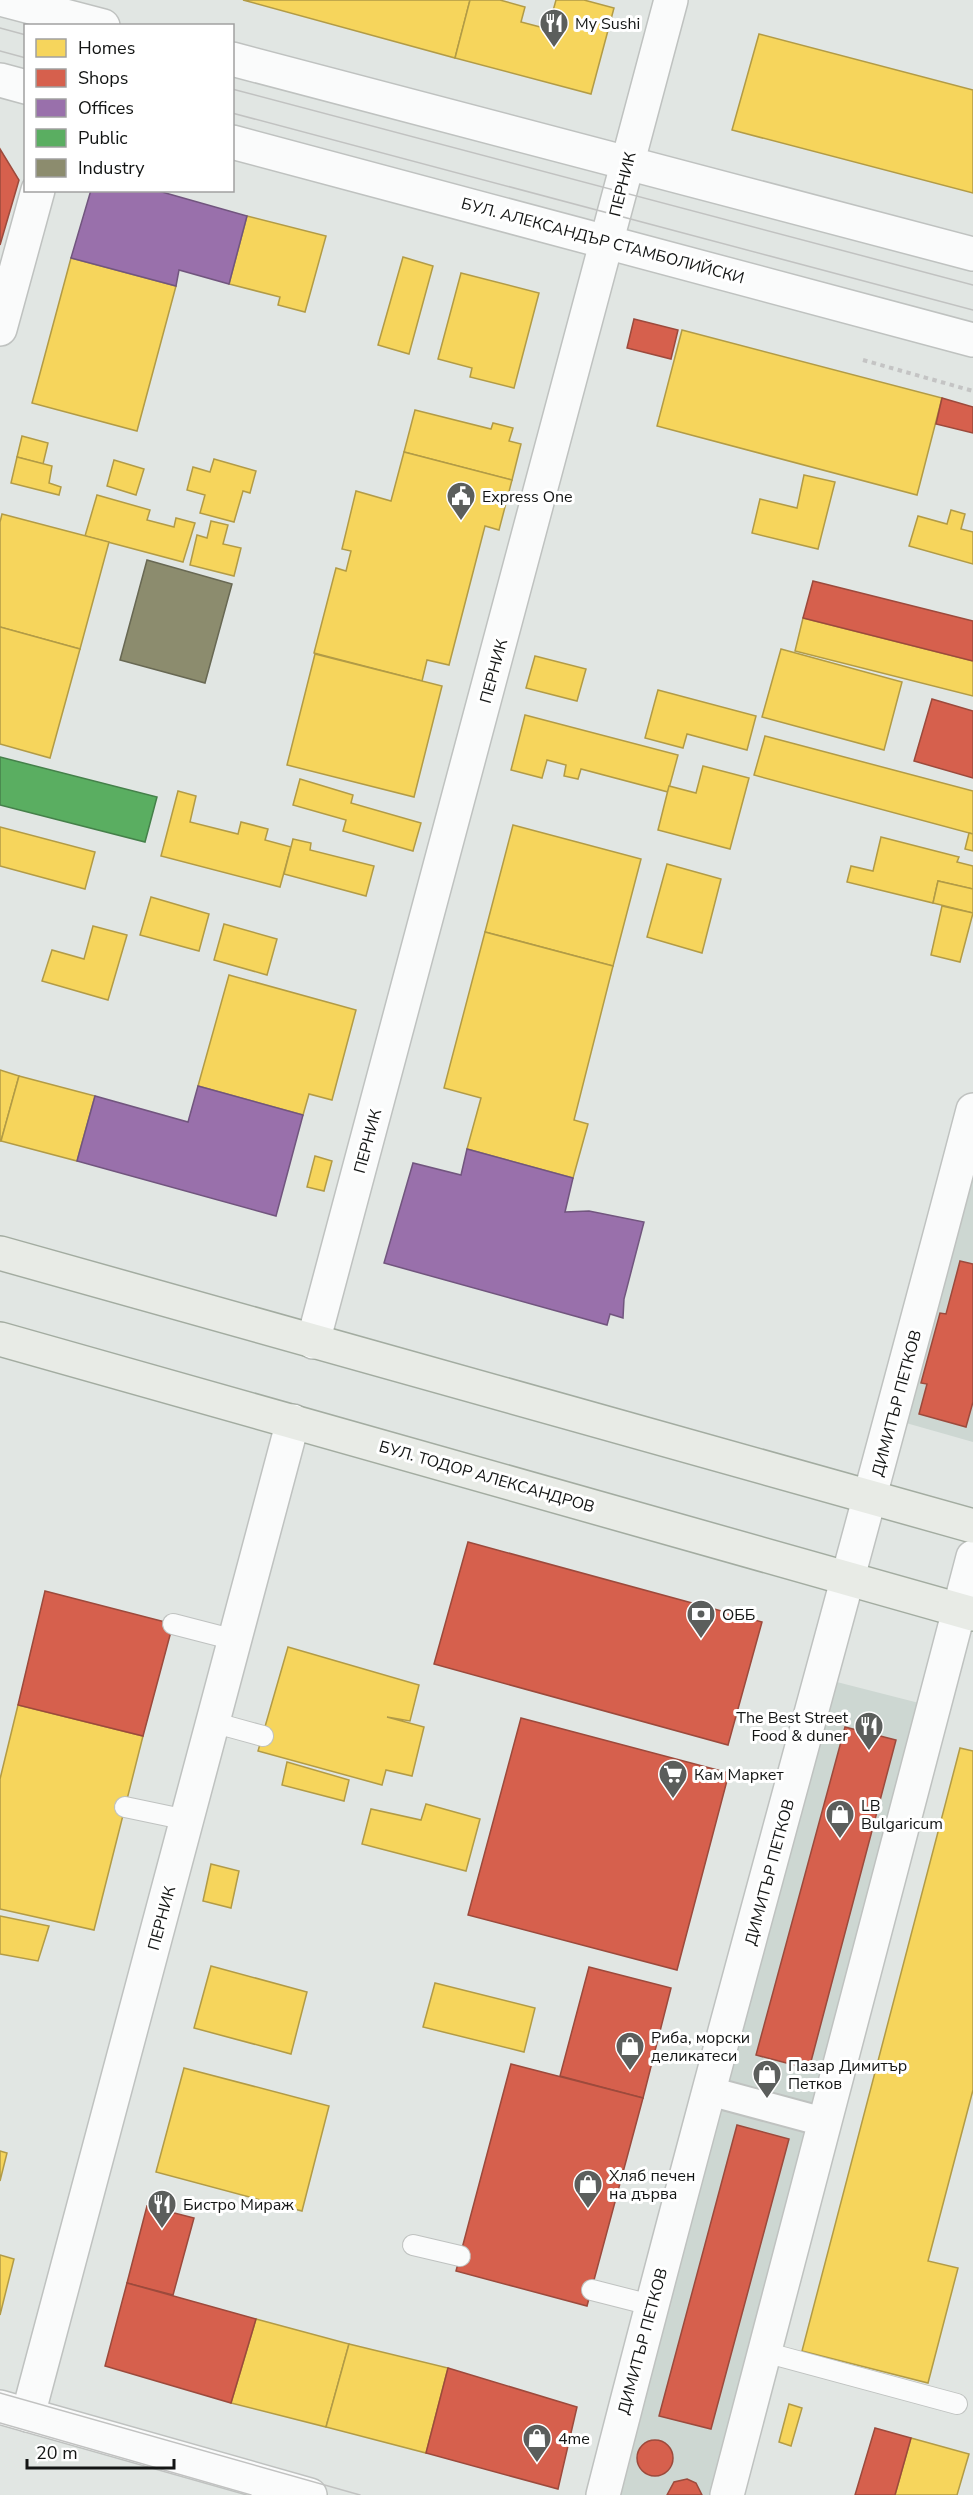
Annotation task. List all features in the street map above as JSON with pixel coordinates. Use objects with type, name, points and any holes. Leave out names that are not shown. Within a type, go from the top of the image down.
[{"type":"main road","points":[[0,1253],[973,1526]]},
{"type":"main road","name":"БУЛ. ТОДОР АЛЕКСАНДРОВ","points":[[0,1339],[966,1612]]},
{"type":"street","points":[[4,0],[89,18]]},
{"type":"street","name":"ПЕРНИК","points":[[314,1342],[671,0]]},
{"type":"street","points":[[234,61],[973,254]]},
{"type":"street","points":[[0,80],[24,86]]},
{"type":"street","name":"БУЛ. АЛЕКСАНДЪР СТАМБОЛИЙСКИ","points":[[234,143],[973,340]]},
{"type":"street","points":[[0,329],[37,192]]},
{"type":"street","name":"ДИМИТЪР ПЕТКОВ","points":[[603,2495],[651,2305],[973,1110]]},
{"type":"street","name":"ПЕРНИК","points":[[14,2411],[187,1820],[293,1421]]},
{"type":"street","points":[[727,2495],[825,2122],[966,1612],[973,1557]]},
{"type":"street","points":[[709,2091],[825,2122]]},
{"type":"street","points":[[14,2411],[310,2495]]},
{"type":"lane","points":[[173,1624],[235,1640]]},
{"type":"lane","points":[[212,1722],[263,1736]]},
{"type":"lane","points":[[125,1807],[187,1820]]},
{"type":"lane","points":[[413,2245],[460,2256]]},
{"type":"lane","points":[[592,2290],[651,2305]]},
{"type":"lane","points":[[764,2352],[957,2404]]},
{"type":"path","points":[[863,360],[973,391]]},
{"type":"shaded area","points":[[973,1110],[973,1442],[892,1419]]},
{"type":"shaded area","name":"Пазар Димитър Петков","points":[[829,1680],[919,1703],[710,2495],[615,2495]]},
{"type":"building: Homes","points":[[243,0],[470,0],[455,58]]},
{"type":"building: Homes","points":[[470,0],[500,0],[525,7],[521,22],[548,29],[556,0],[584,0],[614,8],[591,94],[455,58]]},
{"type":"building: Homes","points":[[759,34],[973,90],[973,193],[732,130]]},
{"type":"building: Homes","points":[[247,216],[326,236],[305,312],[278,305],[280,297],[229,284]]},
{"type":"building: Homes","points":[[403,257],[433,266],[409,354],[378,345]]},
{"type":"building: Homes","points":[[71,258],[176,286],[137,431],[32,403]]},
{"type":"building: Homes","points":[[461,273],[539,293],[514,388],[470,377],[472,368],[438,359]]},
{"type":"building: Homes","points":[[682,330],[942,398],[917,495],[657,426]]},
{"type":"building: Homes","points":[[415,410],[491,429],[493,423],[513,428],[509,441],[521,444],[512,480],[404,452]]},
{"type":"building: Homes","points":[[22,436],[48,443],[43,464],[17,457]]},
{"type":"building: Homes","points":[[404,452],[512,480],[499,530],[485,526],[449,665],[427,660],[422,681],[314,653],[336,568],[346,571],[351,551],[342,549],[356,491],[391,501]]},
{"type":"building: Homes","points":[[17,457],[52,466],[49,483],[61,487],[59,495],[11,483]]},
{"type":"building: Homes","points":[[214,459],[256,471],[250,493],[243,491],[234,522],[200,513],[205,495],[187,490],[193,467],[210,472]]},
{"type":"building: Homes","points":[[114,460],[144,469],[136,495],[107,486]]},
{"type":"building: Homes","points":[[804,475],[835,482],[818,549],[752,533],[760,499],[797,508]]},
{"type":"building: Homes","points":[[97,495],[150,510],[147,520],[174,527],[176,518],[195,523],[183,562],[85,536]]},
{"type":"building: Homes","points":[[951,510],[965,514],[961,529],[973,532],[973,564],[909,546],[918,516],[947,524]]},
{"type":"building: Homes","points":[[2,514],[109,542],[80,649],[0,627],[0,522]]},
{"type":"building: Homes","points":[[211,521],[228,525],[223,544],[241,548],[234,576],[190,565],[197,535],[207,538]]},
{"type":"building: Homes","points":[[803,618],[973,661],[973,696],[795,651]]},
{"type":"building: Homes","points":[[0,627],[80,649],[50,758],[0,744]]},
{"type":"building: Homes","points":[[781,649],[902,682],[884,750],[762,717]]},
{"type":"building: Homes","points":[[315,654],[442,686],[414,797],[287,765]]},
{"type":"building: Homes","points":[[535,656],[586,669],[577,701],[526,688]]},
{"type":"building: Homes","points":[[658,690],[756,716],[747,750],[687,734],[683,748],[645,738]]},
{"type":"building: Homes","points":[[525,715],[678,755],[668,792],[581,769],[578,779],[564,776],[566,765],[547,760],[542,778],[511,770]]},
{"type":"building: Homes","points":[[765,736],[973,791],[973,834],[754,775]]},
{"type":"building: Homes","points":[[703,766],[749,778],[730,849],[658,830],[669,786],[696,793]]},
{"type":"building: Homes","points":[[300,779],[353,795],[351,803],[421,823],[413,851],[343,831],[346,820],[293,805]]},
{"type":"building: Homes","points":[[178,791],[196,796],[190,822],[238,834],[241,822],[268,829],[265,840],[291,847],[280,887],[161,856]]},
{"type":"building: Homes","points":[[513,825],[641,859],[613,966],[485,932]]},
{"type":"building: Homes","points":[[0,827],[95,852],[85,889],[0,866]]},
{"type":"building: Homes","points":[[969,833],[973,834],[973,851],[965,849]]},
{"type":"building: Homes","points":[[881,837],[959,857],[957,862],[973,866],[973,889],[938,881],[933,903],[847,882],[851,866],[873,871]]},
{"type":"building: Homes","points":[[293,839],[311,843],[310,850],[374,866],[366,896],[284,874]]},
{"type":"building: Homes","points":[[667,864],[721,879],[702,953],[647,937]]},
{"type":"building: Homes","points":[[938,881],[973,889],[973,913],[933,903]]},
{"type":"building: Homes","points":[[151,897],[209,914],[199,951],[140,935]]},
{"type":"building: Homes","points":[[942,906],[973,913],[960,962],[931,955]]},
{"type":"building: Homes","points":[[224,924],[277,939],[267,975],[214,960]]},
{"type":"building: Homes","points":[[93,926],[127,935],[108,1000],[42,981],[52,950],[84,959]]},
{"type":"building: Homes","points":[[485,932],[613,966],[574,1120],[588,1124],[573,1178],[467,1149],[481,1098],[444,1088]]},
{"type":"building: Homes","points":[[229,975],[356,1010],[332,1100],[309,1094],[303,1115],[198,1086]]},
{"type":"building: Homes","points":[[0,1070],[19,1076],[1,1141],[0,1141]]},
{"type":"building: Homes","points":[[19,1076],[95,1096],[77,1161],[1,1141]]},
{"type":"building: Homes","points":[[315,1156],[332,1161],[324,1191],[307,1187]]},
{"type":"building: Homes","points":[[288,1647],[419,1685],[410,1721],[387,1717],[424,1727],[412,1776],[386,1770],[382,1785],[258,1751]]},
{"type":"building: Homes","points":[[18,1705],[143,1736],[94,1930],[0,1909],[0,1779]]},
{"type":"building: Homes","points":[[960,1748],[973,1751],[973,2090],[928,2261],[958,2268],[928,2383],[802,2351]]},
{"type":"building: Homes","points":[[287,1762],[349,1780],[344,1801],[282,1785]]},
{"type":"building: Homes","points":[[426,1804],[480,1819],[466,1871],[362,1844],[371,1809],[421,1820]]},
{"type":"building: Homes","points":[[211,1864],[239,1871],[231,1908],[203,1901]]},
{"type":"building: Homes","points":[[0,1916],[49,1926],[38,1961],[0,1954]]},
{"type":"building: Homes","points":[[211,1966],[307,1992],[291,2054],[194,2028]]},
{"type":"building: Homes","points":[[435,1983],[535,2008],[524,2052],[423,2027]]},
{"type":"building: Homes","points":[[184,2068],[329,2106],[302,2211],[156,2172]]},
{"type":"building: Homes","points":[[0,2151],[7,2153],[0,2181]]},
{"type":"building: Homes","points":[[0,2255],[14,2259],[0,2315]]},
{"type":"building: Homes","points":[[256,2319],[349,2344],[326,2427],[231,2403]]},
{"type":"building: Homes","points":[[349,2344],[448,2368],[426,2453],[326,2427]]},
{"type":"building: Homes","points":[[789,2404],[802,2408],[791,2446],[779,2442]]},
{"type":"building: Homes","points":[[911,2438],[969,2454],[957,2495],[895,2495]]},
{"type":"building: Shops","points":[[0,149],[19,180],[0,245]]},
{"type":"building: Shops","points":[[634,319],[678,330],[671,359],[627,348]]},
{"type":"building: Shops","points":[[942,398],[973,407],[973,433],[936,424]]},
{"type":"building: Shops","points":[[813,581],[973,621],[973,661],[803,618]]},
{"type":"building: Shops","points":[[932,699],[973,711],[973,778],[914,761]]},
{"type":"building: Shops","points":[[960,1261],[973,1264],[973,1402],[966,1427],[919,1414],[927,1384],[921,1383],[940,1313],[946,1314]]},
{"type":"building: Shops","points":[[468,1542],[762,1622],[728,1745],[434,1664]]},
{"type":"building: Shops","points":[[45,1591],[173,1624],[143,1736],[18,1705]]},
{"type":"building: Shops","points":[[521,1718],[729,1773],[677,1970],[468,1915]]},
{"type":"building: Shops","points":[[845,1727],[896,1740],[809,2069],[756,2055]]},
{"type":"building: Shops","points":[[589,1967],[671,1988],[643,2098],[560,2076]]},
{"type":"building: Shops","points":[[511,2064],[643,2098],[587,2306],[456,2271]]},
{"type":"building: Shops","points":[[737,2125],[789,2139],[711,2429],[659,2416]]},
{"type":"building: Shops","points":[[147,2206],[194,2218],[173,2295],[127,2283]]},
{"type":"building: Shops","points":[[127,2283],[256,2319],[231,2403],[105,2366]]},
{"type":"building: Shops","points":[[448,2368],[577,2407],[558,2489],[426,2453]]},
{"type":"building: Shops","points":[[875,2428],[911,2438],[895,2495],[855,2495]]},
{"type":"building: Shops","points":[[655,2440],[668,2445],[673,2458],[668,2471],[655,2476],[642,2471],[637,2458],[642,2445]]},
{"type":"building: Shops","points":[[687,2479],[696,2483],[702,2495],[667,2495],[674,2482]]},
{"type":"building: Offices","points":[[90,192],[162,192],[247,216],[229,284],[179,270],[176,286],[71,258]]},
{"type":"building: Offices","points":[[198,1086],[303,1115],[276,1216],[77,1161],[95,1096],[188,1122]]},
{"type":"building: Offices","points":[[467,1149],[573,1178],[565,1212],[589,1211],[644,1222],[624,1299],[623,1318],[610,1314],[607,1325],[384,1263],[413,1163],[461,1175]]},
{"type":"building: Public","points":[[0,757],[157,797],[145,842],[0,805]]},
{"type":"building: Industry","points":[[147,560],[232,584],[205,683],[120,660]]},
{"type":"tram line","points":[[0,28],[24,34]]},
{"type":"tram line","points":[[0,51],[24,57]]},
{"type":"tram line","points":[[234,90],[973,285]]},
{"type":"tram line","points":[[234,114],[973,310]]},
{"type":"tram line","points":[[0,2393],[360,2495]]},
{"type":"tram line","points":[[0,2423],[251,2495]]},
{"type":"place","name":"My Sushi","points":[[554,48]]},
{"type":"place","name":"Express One","points":[[461,522]]},
{"type":"place","name":"ОББ","points":[[701,1640]]},
{"type":"place","name":"The Best Street Food & duner","points":[[869,1752]]},
{"type":"place","name":"Кам Маркет","points":[[673,1800]]},
{"type":"place","name":"LB Bulgaricum","points":[[840,1840]]},
{"type":"place","name":"Риба, морски деликатеси","points":[[630,2072]]},
{"type":"place","name":"Пазар Димитър Петков","points":[[767,2100]]},
{"type":"place","name":"Хляб печен на дърва","points":[[588,2210]]},
{"type":"place","name":"Бистро Мираж","points":[[162,2230]]},
{"type":"place","name":"4me","points":[[537,2464]]}]
